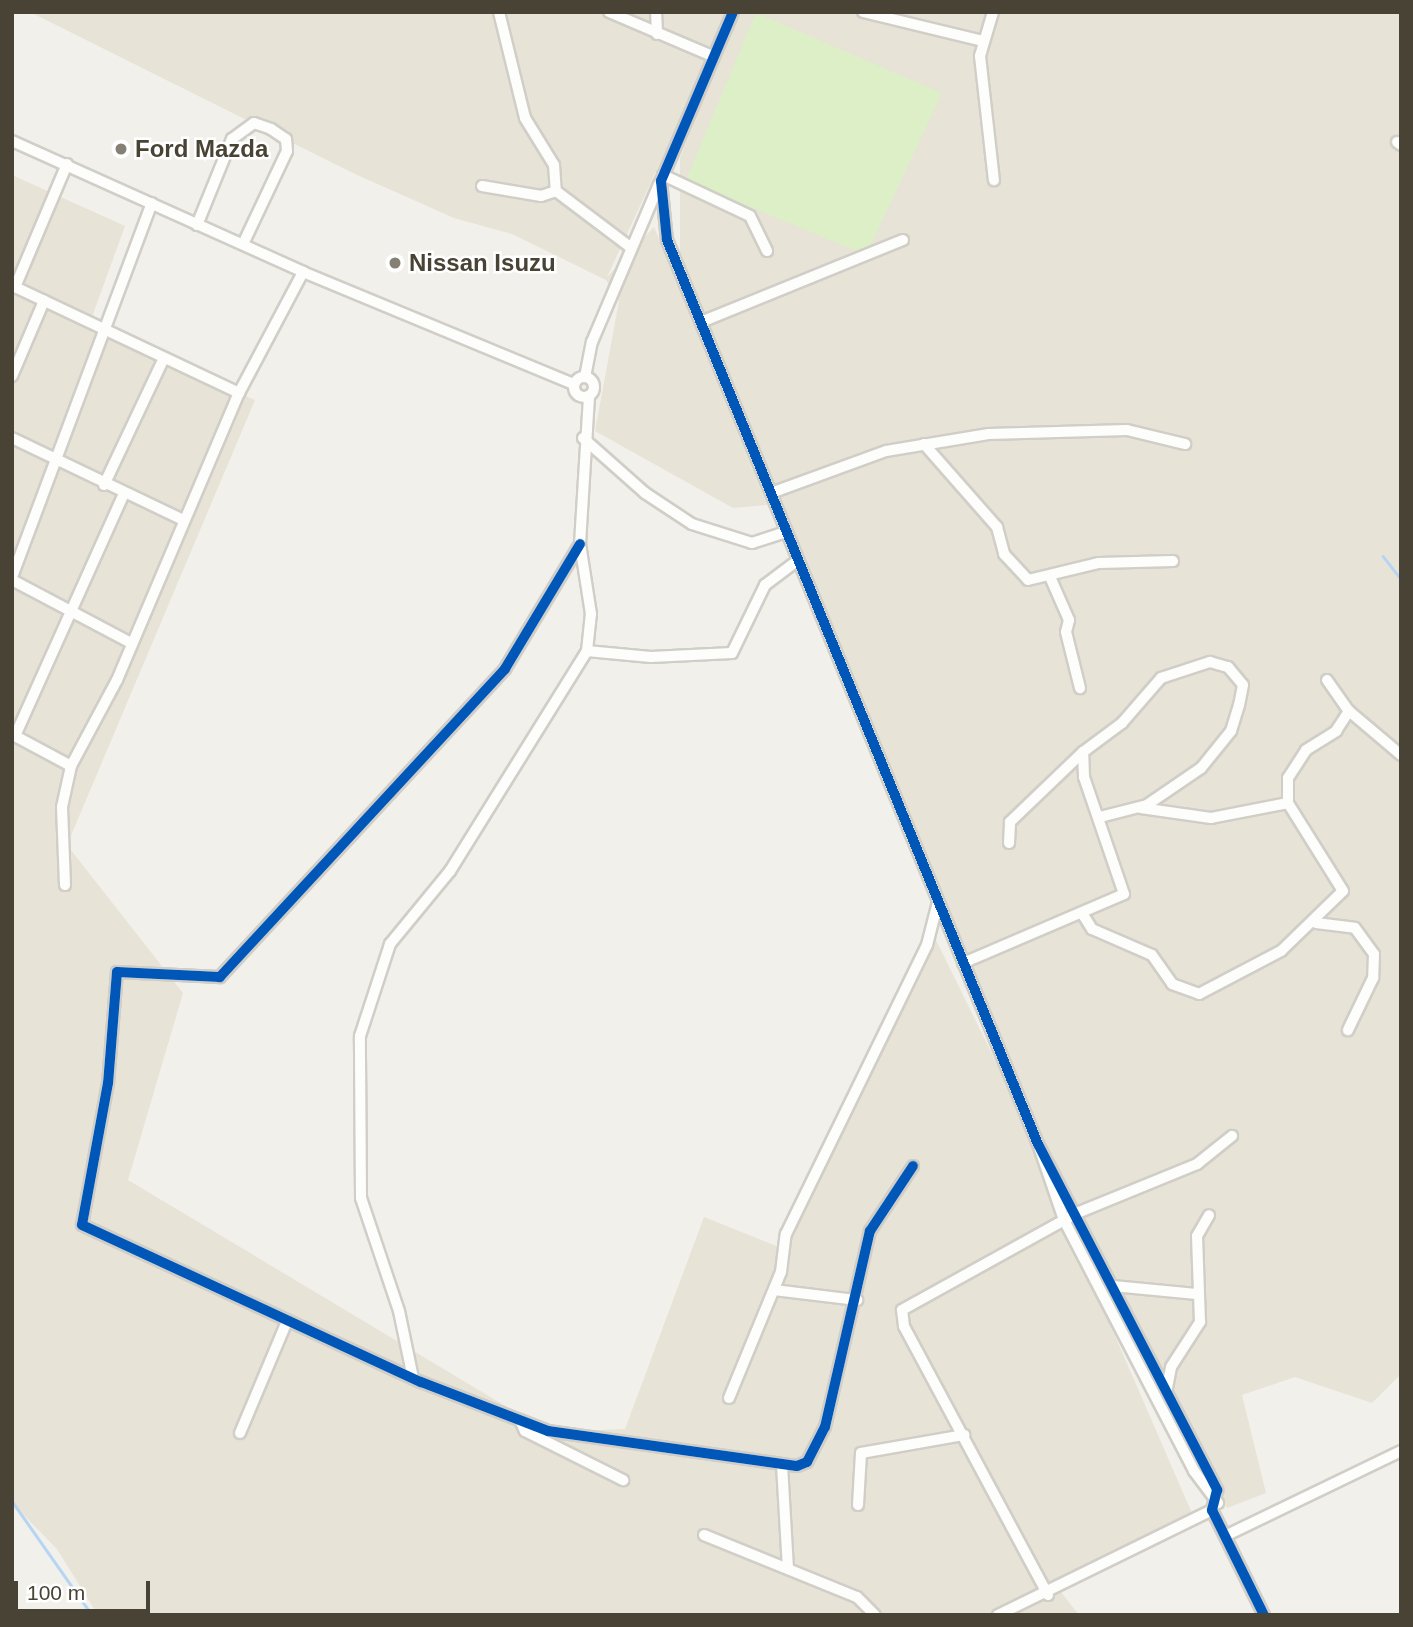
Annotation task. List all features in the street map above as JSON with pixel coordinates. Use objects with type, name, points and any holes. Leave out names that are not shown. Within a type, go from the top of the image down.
[{"type":"street","points":[[499,12],[525,118],[554,165],[555,191]]},
{"type":"street","points":[[609,12],[712,56]]},
{"type":"street","points":[[656,12],[657,34]]},
{"type":"street","points":[[574,384],[585,377],[592,342],[630,247],[733,12]]},
{"type":"street","points":[[863,12],[899,17],[984,41]]},
{"type":"street","points":[[993,12],[984,41],[993,180]]},
{"type":"street","points":[[197,225],[232,139],[243,126],[271,129],[286,139],[288,151],[244,242]]},
{"type":"street","points":[[12,141],[197,225],[244,242],[303,272],[574,384],[578,395],[589,396]]},
{"type":"street","points":[[67,164],[14,283],[44,301],[106,328],[163,360],[239,393]]},
{"type":"street","points":[[662,178],[750,216],[766,251]]},
{"type":"street","points":[[662,178],[664,228],[771,493],[796,562],[1038,1144],[1064,1220],[1194,1471],[1215,1506]]},
{"type":"street","points":[[482,186],[541,196],[555,191]]},
{"type":"street","points":[[555,191],[630,247]]},
{"type":"street","points":[[131,643],[12,579],[45,503],[52,459],[106,328],[152,203]]},
{"type":"street","points":[[701,322],[903,240]]},
{"type":"street","points":[[65,885],[62,807],[71,766],[131,643],[239,393],[303,272]]},
{"type":"street","points":[[12,376],[44,301]]},
{"type":"street","points":[[104,485],[163,360]]},
{"type":"street","points":[[413,1378],[399,1311],[361,1198],[360,1035],[390,944],[450,871],[587,651],[591,614],[580,544],[583,438],[593,385],[585,377]]},
{"type":"street","points":[[771,493],[827,468],[924,444],[1101,429],[1185,444]]},
{"type":"street","points":[[12,438],[104,485],[183,520]]},
{"type":"street","points":[[583,438],[645,493],[692,524],[752,543],[786,533]]},
{"type":"street","points":[[924,444],[997,527],[1004,554],[1024,577],[1051,579],[1085,565],[1173,561]]},
{"type":"street","points":[[71,766],[14,739],[124,494]]},
{"type":"street","points":[[580,544],[505,669],[220,977],[117,972],[108,1083],[82,1225],[413,1378],[520,1420],[579,1439],[782,1465],[807,1462],[822,1433],[857,1300],[870,1231],[913,1166]]},
{"type":"street","points":[[587,651],[651,657],[732,653],[765,585],[796,562]]},
{"type":"street","points":[[1051,579],[1069,620],[1066,632],[1080,688]]},
{"type":"street","points":[[1009,842],[1010,822],[1083,752],[1122,723],[1161,678],[1210,662],[1228,667],[1243,685],[1231,731],[1195,774],[1141,808],[1100,817]]},
{"type":"street","points":[[1327,680],[1349,711],[1401,755]]},
{"type":"street","points":[[1082,913],[1092,929],[1152,955],[1172,984],[1199,994],[1281,951],[1316,923],[1342,886],[1287,803],[1288,778],[1306,750],[1336,731],[1349,711]]},
{"type":"street","points":[[963,963],[1124,894],[1100,817],[1084,777],[1083,752]]},
{"type":"street","points":[[1141,808],[1211,818],[1287,803]]},
{"type":"street","points":[[729,1398],[774,1290],[786,1234],[927,945],[938,902]]},
{"type":"street","points":[[1316,923],[1355,928],[1374,954],[1373,978],[1348,1030]]},
{"type":"street","points":[[1048,1595],[904,1326],[902,1311],[1077,1213],[1197,1164],[1232,1136]]},
{"type":"street","points":[[1038,1144],[1077,1213],[1168,1394],[1225,1536],[1264,1615]]},
{"type":"street","points":[[1168,1394],[1171,1367],[1200,1322],[1197,1294],[1198,1227],[1209,1215]]},
{"type":"street","points":[[1091,1274],[1104,1268]]},
{"type":"street","points":[[1113,1286],[1197,1294]]},
{"type":"street","points":[[774,1290],[857,1300]]},
{"type":"street","points":[[240,1433],[287,1321]]},
{"type":"street","points":[[520,1420],[526,1431],[623,1480]]},
{"type":"street","points":[[858,1505],[860,1454],[964,1435]]},
{"type":"street","points":[[1225,1536],[1401,1451]]},
{"type":"street","points":[[782,1465],[788,1569]]},
{"type":"street","points":[[998,1615],[1048,1595],[1215,1506]]},
{"type":"street","points":[[704,1535],[857,1597],[876,1615]]},
{"type":"shaded area","points":[[30,12],[730,12],[607,277],[654,227],[767,505],[733,508],[595,431],[619,301],[606,280],[512,234],[454,218],[355,174]]},
{"type":"shaded area","points":[[737,12],[867,12],[903,19],[904,12],[1401,12],[1401,1374],[1372,1403],[1295,1377],[1242,1395],[1266,1493],[1227,1508],[1027,1105],[680,264],[680,158]]},
{"type":"shaded area","points":[[12,175],[125,226],[88,328],[255,400],[67,845],[183,993],[128,1180],[549,1432],[625,1429],[704,1217],[779,1247],[932,932],[998,1066],[1194,1518],[1057,1587],[1079,1615],[98,1615],[57,1549],[12,1503]]},
{"type":"green space","points":[[756,13],[942,93],[866,255],[686,180]]},
{"type":"waterway","points":[[1383,556],[1401,579]]},
{"type":"waterway","points":[[12,1501],[92,1615]]},
{"type":"cycle path","points":[[733,12],[661,181],[667,240],[1038,1144],[1217,1490],[1212,1510],[1264,1615]]},
{"type":"cycle path","points":[[580,544],[505,669],[220,977],[117,972],[108,1083],[82,1225],[421,1382],[548,1431],[797,1466],[807,1462],[825,1427],[870,1231],[913,1166]]},
{"type":"place","name":"Ford Mazda","points":[[121,149]]},
{"type":"place","name":"Nissan Isuzu","points":[[395,263]]}]
